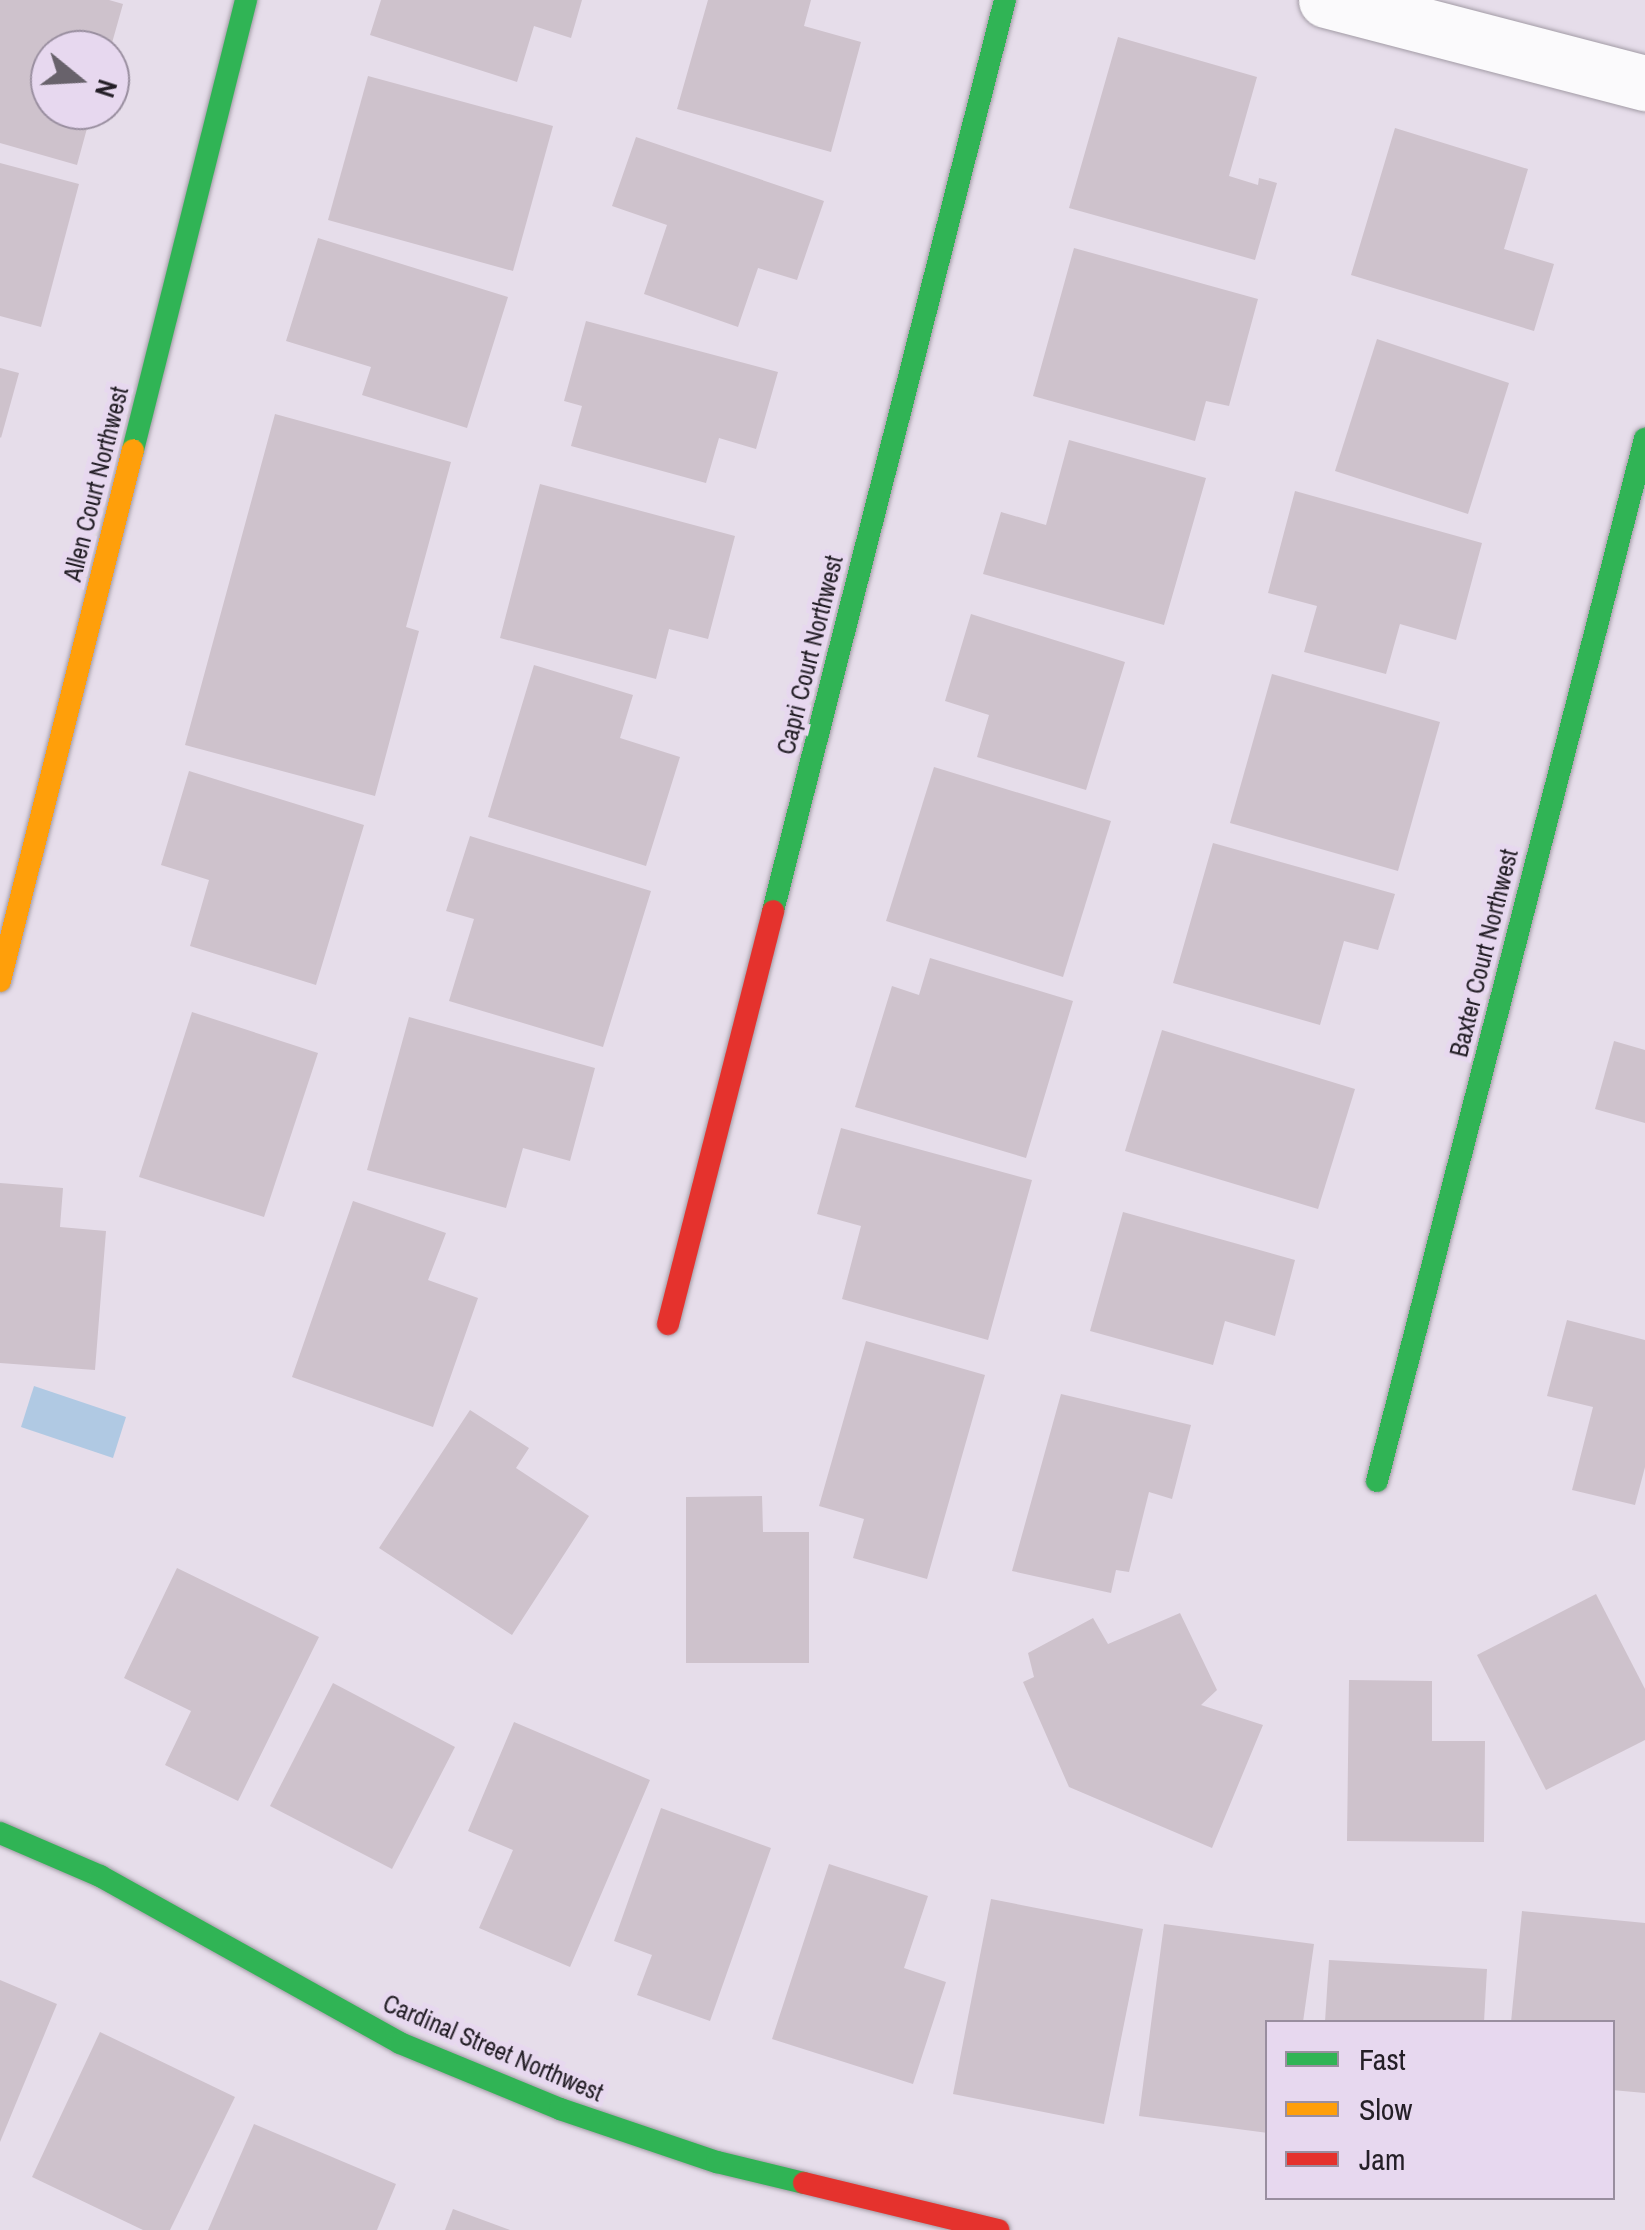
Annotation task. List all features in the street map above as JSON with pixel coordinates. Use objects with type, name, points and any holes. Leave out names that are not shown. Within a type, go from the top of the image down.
[{"type":"street","name":"Allen Court Northwest","points":[[0,981],[246,0]]},
{"type":"street","name":"Capri Court Northwest","points":[[668,1324],[1005,0]]},
{"type":"street","points":[[1326,0],[1645,83]]},
{"type":"street","name":"Baxter Court Northwest","points":[[1377,1482],[1645,439]]},
{"type":"street","name":"Cardinal Street Northwest","points":[[0,1833],[100,1876],[400,2043],[560,2109],[717,2162],[998,2230]]},
{"type":"water","points":[[34,1386],[126,1417],[113,1458],[21,1427]]},
{"type":"building","points":[[0,0],[109,0],[123,4],[116,30],[30,30],[30,130],[87,130],[77,165],[0,143]]},
{"type":"building","points":[[381,0],[582,0],[571,38],[534,26],[517,82],[370,35]]},
{"type":"building","points":[[708,0],[811,0],[804,26],[861,42],[831,152],[677,109]]},
{"type":"building","points":[[1118,37],[1257,77],[1229,176],[1258,185],[1259,178],[1277,183],[1255,260],[1069,208]]},
{"type":"building","points":[[368,76],[553,126],[513,271],[328,220]]},
{"type":"building","points":[[1395,128],[1528,169],[1504,249],[1554,264],[1534,331],[1351,275]]},
{"type":"building","points":[[636,137],[824,201],[797,280],[758,268],[738,327],[644,294],[667,225],[612,206]]},
{"type":"building","points":[[0,163],[79,184],[41,327],[0,316]]},
{"type":"building","points":[[318,238],[508,297],[467,428],[362,395],[371,367],[286,341]]},
{"type":"building","points":[[1074,248],[1258,299],[1229,406],[1206,401],[1195,441],[1033,396]]},
{"type":"building","points":[[586,321],[778,372],[756,449],[719,438],[706,483],[571,446],[582,406],[564,401]]},
{"type":"building","points":[[1377,339],[1509,383],[1468,514],[1335,471]]},
{"type":"building","points":[[0,368],[19,373],[1,438],[0,437]]},
{"type":"building","points":[[275,414],[451,462],[406,627],[419,631],[375,796],[185,745]]},
{"type":"building","points":[[1069,440],[1206,478],[1164,625],[983,574],[1001,512],[1046,525]]},
{"type":"building","points":[[540,484],[735,536],[708,639],[669,629],[656,679],[500,638]]},
{"type":"building","points":[[1295,491],[1482,543],[1456,640],[1400,624],[1386,674],[1304,652],[1317,606],[1268,593]]},
{"type":"building","points":[[971,614],[1125,662],[1086,790],[977,757],[989,715],[945,701]]},
{"type":"building","points":[[534,665],[633,695],[620,738],[680,757],[646,866],[488,817]]},
{"type":"building","points":[[1272,674],[1440,722],[1398,871],[1230,823]]},
{"type":"building","points":[[934,767],[1111,821],[1063,977],[886,921]]},
{"type":"building","points":[[189,771],[364,825],[316,985],[190,946],[209,880],[161,865]]},
{"type":"building","points":[[470,836],[651,891],[603,1047],[449,1001],[474,919],[446,911]]},
{"type":"building","points":[[1213,843],[1395,894],[1378,950],[1344,941],[1320,1025],[1173,983]]},
{"type":"building","points":[[930,958],[1073,1001],[1026,1158],[855,1107],[892,986],[919,995]]},
{"type":"building","points":[[192,1012],[318,1053],[264,1217],[139,1177]]},
{"type":"building","points":[[409,1017],[595,1068],[570,1161],[523,1148],[506,1208],[367,1170]]},
{"type":"building","points":[[1162,1030],[1355,1089],[1318,1209],[1125,1151]]},
{"type":"building","points":[[1614,1041],[1645,1050],[1645,1123],[1595,1109]]},
{"type":"building","points":[[841,1128],[1032,1180],[988,1340],[842,1299],[861,1226],[817,1214]]},
{"type":"building","points":[[0,1183],[63,1188],[60,1227],[106,1231],[95,1370],[0,1363]]},
{"type":"building","points":[[353,1201],[446,1233],[428,1280],[478,1298],[433,1427],[292,1377]]},
{"type":"building","points":[[1123,1212],[1295,1260],[1275,1336],[1225,1321],[1213,1365],[1090,1331]]},
{"type":"building","points":[[1567,1320],[1645,1340],[1645,1467],[1635,1505],[1572,1490],[1593,1407],[1547,1396]]},
{"type":"building","points":[[866,1341],[985,1375],[927,1579],[853,1558],[864,1519],[819,1506]]},
{"type":"building","points":[[1061,1394],[1191,1425],[1172,1499],[1149,1492],[1129,1572],[1116,1570],[1111,1593],[1012,1571]]},
{"type":"building","points":[[470,1410],[529,1448],[516,1468],[589,1516],[512,1635],[379,1548]]},
{"type":"building","points":[[762,1496],[763,1532],[809,1532],[809,1663],[686,1663],[686,1497]]},
{"type":"building","points":[[177,1568],[319,1637],[238,1801],[165,1765],[191,1711],[124,1678]]},
{"type":"building","points":[[1596,1594],[1645,1689],[1645,1740],[1546,1790],[1477,1655]]},
{"type":"building","points":[[1180,1613],[1217,1690],[1201,1705],[1263,1725],[1212,1848],[1069,1787],[1023,1682],[1034,1677],[1028,1653],[1093,1618],[1108,1644]]},
{"type":"building","points":[[1349,1680],[1432,1681],[1432,1741],[1485,1741],[1484,1842],[1347,1841]]},
{"type":"building","points":[[333,1683],[455,1747],[392,1869],[270,1806]]},
{"type":"building","points":[[514,1722],[650,1780],[570,1967],[479,1928],[513,1850],[468,1831]]},
{"type":"building","points":[[661,1808],[771,1848],[710,2021],[637,1995],[652,1955],[614,1941]]},
{"type":"building","points":[[829,1864],[928,1896],[904,1968],[946,1982],[913,2084],[772,2039]]},
{"type":"building","points":[[991,1899],[1143,1929],[1104,2124],[953,2094]]},
{"type":"building","points":[[1522,1911],[1645,1923],[1645,2093],[1615,2090],[1615,2020],[1511,2020]]},
{"type":"building","points":[[1164,1924],[1314,1944],[1303,2020],[1265,2020],[1265,2133],[1139,2116]]},
{"type":"building","points":[[1329,1960],[1487,1969],[1484,2020],[1325,2020]]},
{"type":"building","points":[[0,1980],[57,2004],[0,2142]]},
{"type":"building","points":[[100,2032],[235,2097],[170,2230],[143,2230],[32,2177]]},
{"type":"building","points":[[254,2124],[396,2184],[377,2230],[208,2230]]},
{"type":"building","points":[[453,2209],[510,2230],[445,2230]]},
{"type":"traffic: fast","points":[[133,450],[246,0]]},
{"type":"traffic: fast","points":[[773,911],[1005,0]]},
{"type":"traffic: fast","points":[[1377,1481],[1645,439]]},
{"type":"traffic: fast","points":[[0,1833],[100,1876],[400,2043],[560,2109],[717,2162],[804,2183]]},
{"type":"traffic: slow","points":[[0,981],[133,450]]},
{"type":"traffic: jam","points":[[668,1324],[773,911]]},
{"type":"traffic: jam","points":[[804,2183],[998,2230]]}]
